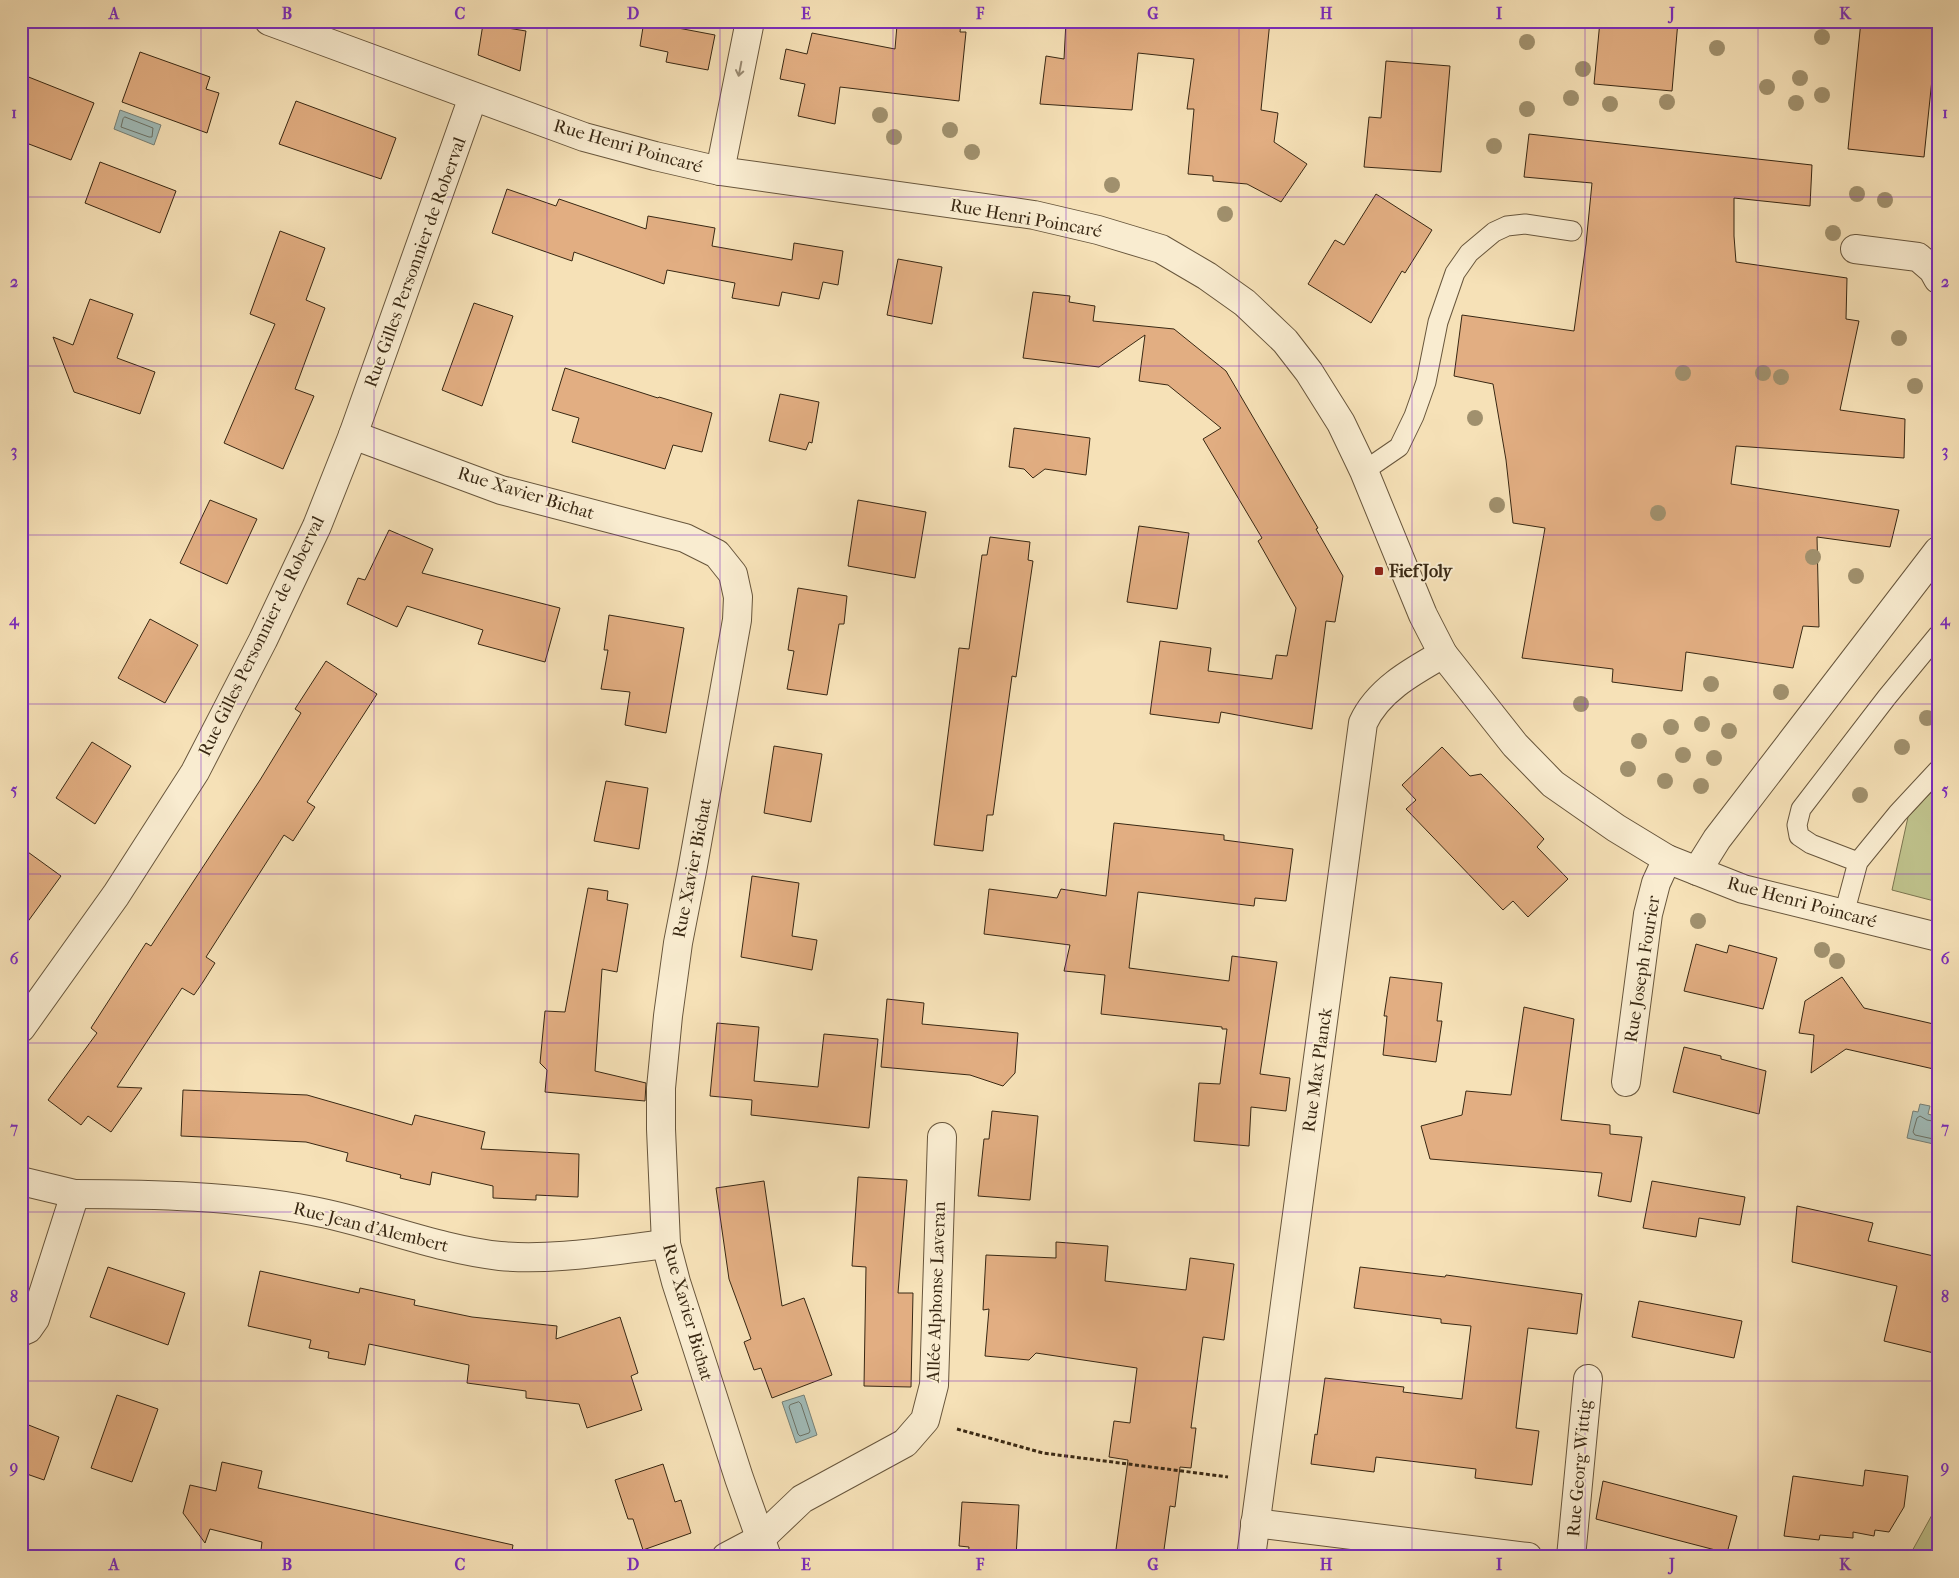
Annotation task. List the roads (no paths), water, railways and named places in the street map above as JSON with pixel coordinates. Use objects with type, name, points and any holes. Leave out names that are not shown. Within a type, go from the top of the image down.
[{"type":"street","name":"Rue Henri Poincaré","points":[[268,21],[584,136],[655,156],[720,171],[1034,216],[1098,230],[1161,249],[1207,276],[1245,303],[1285,342],[1309,372],[1342,423],[1364,471],[1423,615],[1443,654],[1515,745],[1553,784],[1616,828],[1667,859],[1697,871],[1743,889],[1938,937]]},
{"type":"street","points":[[720,171],[750,21]]},
{"type":"street","name":"Rue Gilles Personnier de Roberval","points":[[21,1028],[116,895],[195,772],[263,640],[317,526],[353,435],[473,97]]},
{"type":"street","points":[[1855,249],[1918,257],[1933,270],[1938,279]]},
{"type":"street","name":"Rue Xavier Bichat","points":[[353,435],[501,490],[685,538],[717,554],[733,574],[738,597],[737,620],[678,943],[661,1088],[666,1244],[691,1329],[764,1548]]},
{"type":"street","points":[[1697,871],[1717,839],[1938,551]]},
{"type":"street","name":"Rue Max Planck","points":[[1252,1557],[1255,1523],[1363,723],[1369,710],[1381,697],[1410,673],[1443,654]]},
{"type":"street","name":"Rue Joseph Fourier","points":[[1626,1082],[1648,914],[1656,883],[1667,859]]},
{"type":"street","name":"Allée Alphonse Laveran","points":[[726,1557],[764,1548],[802,1499],[905,1443],[925,1420],[934,1385],[942,1137]]},
{"type":"street","name":"Rue Jean d'Alembert","points":[[21,1181],[75,1194],[132,1194],[263,1203],[354,1220],[468,1252],[502,1256],[539,1256],[666,1244]]},
{"type":"street","points":[[21,1332],[28,1329],[35,1319],[75,1194]]},
{"type":"street","name":"Rue Georg Wittig","points":[[1570,1557],[1588,1379]]},
{"type":"street","points":[[1255,1523],[1346,1545],[1528,1557]]},
{"type":"lane","points":[[1364,471],[1399,447],[1414,416],[1426,382],[1438,322],[1455,273],[1469,253],[1494,232],[1507,226],[1524,224],[1572,231]]},
{"type":"lane","points":[[1858,862],[1811,844],[1800,836],[1796,825],[1801,810],[1887,697],[1938,635]]},
{"type":"lane","points":[[1844,914],[1858,862],[1898,813],[1938,770]]},
{"type":"water","points":[[120,110],[161,125],[154,145],[114,129]]},
{"type":"water","points":[[1920,1104],[1930,1106],[1928,1114],[1938,1117],[1938,1145],[1907,1138],[1913,1111],[1918,1112]]},
{"type":"water","points":[[804,1395],[817,1435],[796,1443],[782,1402]]},
{"type":"place","name":"Fief Joly","points":[[1379,571]]}]
